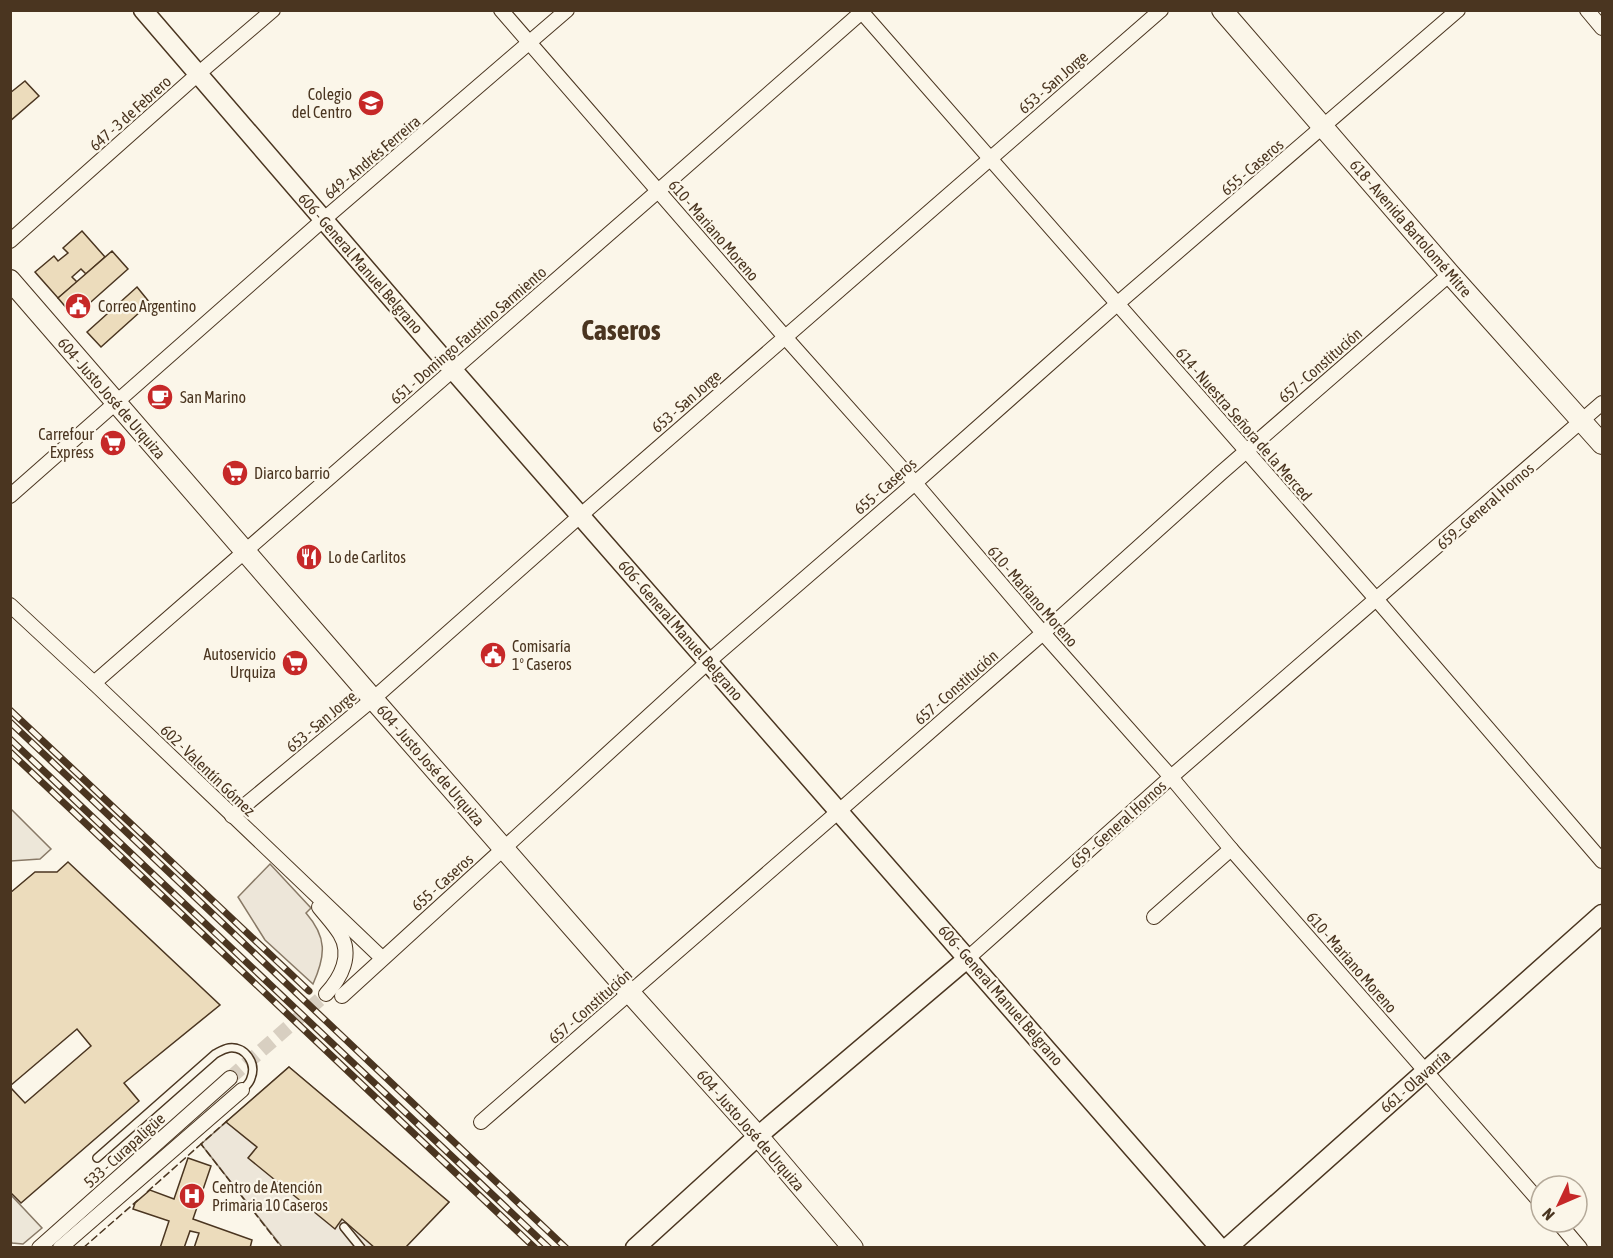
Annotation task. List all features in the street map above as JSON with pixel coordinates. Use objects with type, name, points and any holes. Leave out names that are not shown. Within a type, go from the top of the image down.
[{"type":"main road","name":"618 - Avenida Bartolomé Mitre","points":[[1222,10],[1602,444]]},
{"type":"main road","name":"604 - Justo José de Urquiza","points":[[10,280],[853,1248]]},
{"type":"street","name":"606 - General Manuel Belgrano","points":[[142,10],[453,370],[1220,1248]]},
{"type":"street","name":"647 - 3 de Febrero","points":[[10,241],[273,10]]},
{"type":"street","name":"610 - Mariano Moreno","points":[[501,10],[1529,1189]]},
{"type":"street","name":"649 - Andrés Ferreira","points":[[10,496],[323,220],[567,10]]},
{"type":"street","name":"653 - San Jorge","points":[[232,816],[373,699],[1161,10]]},
{"type":"street","name":"655 - Caseros","points":[[342,996],[709,662],[1117,304],[1458,10]]},
{"type":"street","points":[[1587,10],[1602,28]]},
{"type":"street","name":"614 - Nuestra Señora de la Merced","points":[[862,11],[1602,861]]},
{"type":"street","name":"651 - Domingo Faustino Sarmiento","points":[[94,683],[658,192],[862,11]]},
{"type":"street","name":"657 - Constitución","points":[[481,1122],[838,812],[1450,273]]},
{"type":"street","name":"659 - General Hornos","points":[[640,1246],[758,1137],[968,957],[1171,777],[1602,403]]},
{"type":"street","name":"602 - Valentín Gómez","points":[[10,605],[382,958]]},
{"type":"street","points":[[1154,917],[1231,849]]},
{"type":"street","points":[[290,870],[344,941],[346,950],[341,974],[337,983],[326,994]]},
{"type":"street","name":"661 - Olavarría","points":[[1227,1248],[1602,914]]},
{"type":"street","name":"533 - Curapaligüe","points":[[39,1248],[230,1078]]},
{"type":"street","points":[[60,1248],[242,1090]]},
{"type":"street","points":[[1568,1234],[1580,1248]]},
{"type":"lane","points":[[98,1158],[215,1054],[223,1050],[238,1049],[252,1062],[251,1081],[242,1090]]},
{"type":"lane","points":[[344,1227],[362,1248]]},
{"type":"shaded area","points":[[11,809],[51,849],[40,859],[11,861]]},
{"type":"shaded area","points":[[270,864],[311,908],[306,913],[318,930],[322,947],[320,964],[313,984],[265,940],[238,897]]},
{"type":"shaded area","points":[[289,1067],[449,1202],[405,1247],[282,1247],[201,1144]]},
{"type":"shaded area","points":[[10,1194],[42,1228],[23,1244],[11,1241]]},
{"type":"building","points":[[25,81],[39,96],[10,121],[10,93]]},
{"type":"building","points":[[82,231],[105,257],[86,274],[81,269],[72,277],[77,282],[58,298],[35,272],[54,256],[58,261],[68,253],[63,248]]},
{"type":"building","points":[[112,251],[128,269],[74,317],[58,298]]},
{"type":"building","points":[[137,287],[150,303],[101,347],[87,332]]},
{"type":"building","points":[[68,862],[220,1005],[124,1083],[139,1101],[21,1203],[10,1192],[10,1087],[25,1103],[91,1046],[77,1029],[10,1086],[10,893],[35,872],[57,872]]},
{"type":"building","points":[[289,1067],[449,1202],[405,1248],[375,1248],[342,1219],[335,1229],[248,1158],[257,1147],[226,1122]]},
{"type":"building","points":[[188,1158],[211,1166],[193,1219],[252,1240],[250,1248],[194,1248],[199,1233],[190,1231],[184,1248],[160,1248],[169,1221],[133,1209],[135,1203],[150,1190],[174,1199]]},
{"type":"tunnel","points":[[230,1078],[326,994]]},
{"type":"railway","points":[[10,710],[309,991]]},
{"type":"railway","points":[[10,722],[566,1248]]},
{"type":"railway","points":[[10,739],[549,1248]]},
{"type":"railway","points":[[10,752],[535,1248]]},
{"type":"fence","points":[[228,1120],[201,1144],[282,1248]]},
{"type":"fence","points":[[147,1192],[201,1144],[203,1146]]},
{"type":"fence","points":[[83,1248],[138,1200]]},
{"type":"place","name":"Colegio del Centro","points":[[371,103]]},
{"type":"place","name":"Correo Argentino","points":[[78,306]]},
{"type":"place","name":"San Marino","points":[[160,397]]},
{"type":"place","name":"Carrefour Express","points":[[113,443]]},
{"type":"place","name":"Diarco barrio","points":[[235,473]]},
{"type":"place","name":"Lo de Carlitos","points":[[309,557]]},
{"type":"place","name":"Comisaría 1° Caseros","points":[[493,655]]},
{"type":"place","name":"Autoservicio Urquiza","points":[[295,663]]},
{"type":"place","name":"Centro de Atención Primaria 10 Caseros","points":[[192,1196]]},
{"type":"district","name":"Caseros","points":[[621,330]]}]
